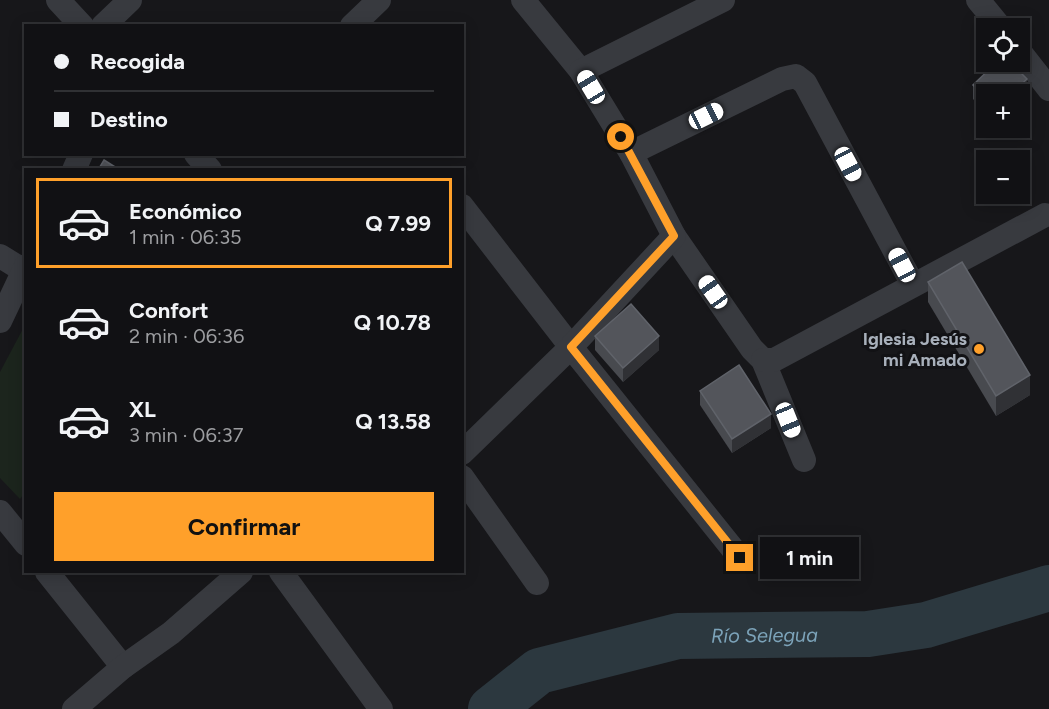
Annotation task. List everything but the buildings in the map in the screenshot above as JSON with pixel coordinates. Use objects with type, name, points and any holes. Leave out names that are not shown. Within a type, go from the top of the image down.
[{"type":"street","points":[[58,0],[80,24]]},
{"type":"street","points":[[105,24],[130,0]]},
{"type":"street","points":[[354,24],[379,0]]},
{"type":"street","points":[[523,0],[581,71],[630,153],[674,236],[752,349],[763,360],[804,460]]},
{"type":"street","points":[[581,71],[723,0]]},
{"type":"street","points":[[978,0],[993,18]]},
{"type":"street","points":[[1030,65],[1049,89]]},
{"type":"street","points":[[630,153],[782,79],[796,76],[805,83],[913,285]]},
{"type":"street","points":[[464,209],[571,347],[740,558]]},
{"type":"street","points":[[763,360],[774,360],[1045,215]]},
{"type":"street","points":[[464,451],[571,347],[674,236]]},
{"type":"street","points":[[0,256],[24,268]]},
{"type":"street","points":[[0,321],[24,271]]},
{"type":"street","points":[[464,480],[537,583]]},
{"type":"street","points":[[0,512],[24,542]]},
{"type":"street","points":[[48,573],[123,667]]},
{"type":"street","points":[[74,709],[123,667],[171,633],[240,573]]},
{"type":"street","points":[[282,573],[381,709]]},
{"type":"shaded area","points":[[24,327],[24,494],[20,499],[0,478],[0,372]]},
{"type":"waterway","name":"Río Selegua","points":[[491,709],[539,671],[678,636],[868,634],[926,625],[1049,588]]},
{"type":"place","name":"Iglesia Jesús mi Amado","points":[[979,349]]},
{"type":"route","points":[[621,137],[674,236],[571,347],[740,558]]}]
